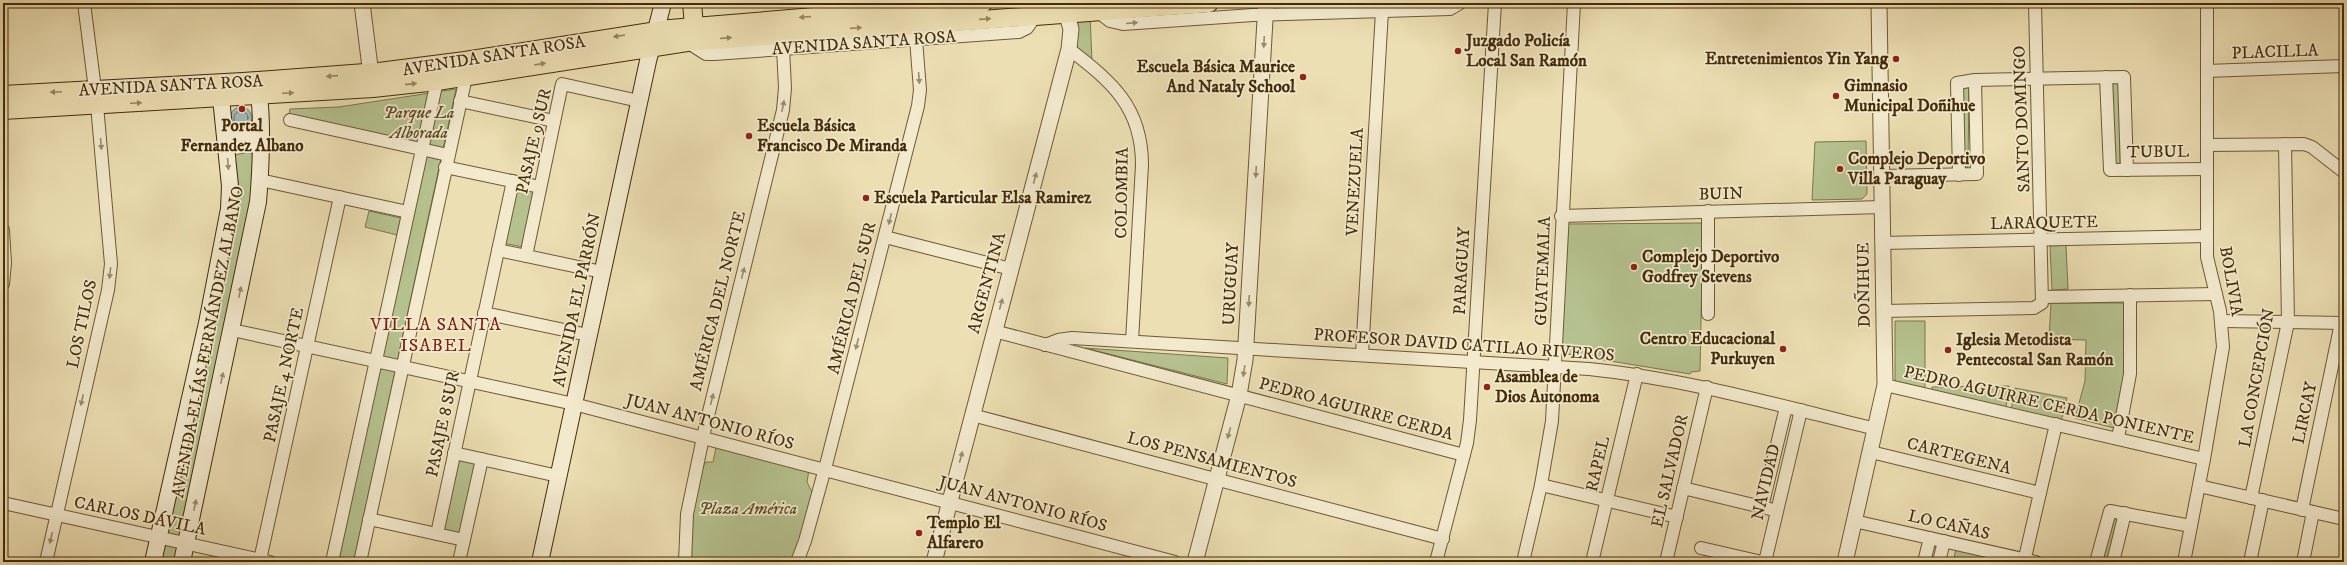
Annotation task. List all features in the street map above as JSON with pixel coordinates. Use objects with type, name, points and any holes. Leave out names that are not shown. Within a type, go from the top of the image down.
[{"type":"main road","name":"AVENIDA EL PARRÓN","points":[[540,562],[639,101],[653,38],[663,3]]},
{"type":"main road","points":[[691,34],[692,3]]},
{"type":"main road","name":"AVENIDA SANTA ROSA","points":[[372,80],[465,61],[653,38],[983,3]]},
{"type":"main road","name":"AVENIDA SANTA ROSA","points":[[691,34],[1043,11],[1064,8],[1097,11],[1209,3]]},
{"type":"main road","name":"AVENIDA SANTA ROSA","points":[[3,110],[96,97],[252,86],[372,80],[437,81],[466,77],[653,38]]},
{"type":"main road","name":"AVENIDA SANTA ROSA","points":[[3,95],[221,98],[252,86]]},
{"type":"main road","name":"AVENIDA ELÍAS FERNÁNDEZ ALBANO","points":[[182,562],[254,224],[260,180],[260,149],[252,86]]},
{"type":"main road","name":"AVENIDA ELÍAS FERNÁNDEZ ALBANO","points":[[153,562],[207,323],[229,209],[230,186],[221,98]]},
{"type":"main road","points":[[227,145],[235,137],[247,135],[254,139],[260,149]]},
{"type":"street","name":"LOS TILOS","points":[[46,562],[108,290],[111,264],[96,97],[84,3]]},
{"type":"street","points":[[362,3],[372,80]]},
{"type":"street","points":[[1097,11],[1110,21],[1123,24],[1266,9],[1382,11],[1450,9],[1460,3]]},
{"type":"street","name":"PARAGUAY","points":[[1436,562],[1464,455],[1468,432],[1495,3]]},
{"type":"street","name":"GUATEMALA","points":[[1523,562],[1541,484],[1550,436],[1556,367],[1562,216],[1574,3]]},
{"type":"street","name":"DOÑIHUE","points":[[1845,562],[1885,385],[1879,3]]},
{"type":"street","name":"SANTO DOMINGO","points":[[2035,3],[2042,240],[2042,301]]},
{"type":"street","name":"BOLIVIA","points":[[2184,562],[2221,360],[2222,321],[2208,267],[2207,3]]},
{"type":"street","name":"ARGENTINA","points":[[934,562],[1069,49],[1071,29],[1064,8]]},
{"type":"street","name":"URUGUAY","points":[[1195,562],[1239,395],[1246,347],[1266,9]]},
{"type":"street","name":"AVENIDA SANTA ROSA","points":[[691,34],[710,54],[1022,31],[1029,26],[1043,11]]},
{"type":"street","name":"VENEZUELA","points":[[1362,354],[1382,11]]},
{"type":"street","name":"AMÉRICA DEL SUR","points":[[797,562],[825,469],[919,99],[916,39]]},
{"type":"street","name":"AMÉRICA DEL NORTE","points":[[685,562],[686,514],[703,437],[783,110],[785,88],[783,49]]},
{"type":"street","name":"COLOMBIA","points":[[1069,49],[1102,75],[1120,94],[1134,118],[1140,136],[1142,165],[1132,341]]},
{"type":"street","name":"PLACILLA","points":[[2207,71],[2344,66]]},
{"type":"street","points":[[360,562],[466,77]]},
{"type":"street","name":"TUBUL","points":[[2106,77],[2110,170],[2207,169]]},
{"type":"street","points":[[1958,175],[1957,83],[1975,80],[2038,78],[2124,77],[2127,170]]},
{"type":"street","points":[[1881,176],[1977,174],[1975,80]]},
{"type":"street","points":[[332,562],[437,81]]},
{"type":"street","name":"PASAJE 9 SUR","points":[[526,256],[562,84],[639,101]]},
{"type":"street","points":[[460,102],[554,121]]},
{"type":"street","points":[[290,120],[422,149],[447,161],[513,181],[540,187]]},
{"type":"street","points":[[2207,145],[2285,144],[2309,146],[2344,172]]},
{"type":"street","name":"LA CONCEPCIÓN","points":[[2250,562],[2257,499],[2288,322],[2285,144]]},
{"type":"street","points":[[260,180],[408,212]]},
{"type":"street","name":"PASAJE 8 SUR","points":[[437,534],[513,181]]},
{"type":"street","name":"PASAJE 4 NORTE","points":[[265,561],[307,346],[340,197]]},
{"type":"street","name":"BUIN","points":[[1562,216],[1882,207]]},
{"type":"street","points":[[1708,211],[1708,314]]},
{"type":"street","points":[[3,230],[5,263],[3,284]]},
{"type":"street","name":"LARAQUETE","points":[[1882,243],[2207,236]]},
{"type":"street","points":[[885,237],[1011,269]]},
{"type":"street","points":[[498,250],[602,272]]},
{"type":"street","points":[[1883,310],[2034,308],[2042,301],[2130,295],[2216,294]]},
{"type":"street","points":[[2118,438],[2130,374],[2130,295]]},
{"type":"street","points":[[484,312],[588,335]]},
{"type":"street","points":[[2222,321],[2342,323]]},
{"type":"street","name":"LIRCAY","points":[[2303,562],[2308,511],[2342,323]]},
{"type":"street","name":"JUAN ANTONIO RÍOS","points":[[232,330],[574,404],[1176,562]]},
{"type":"street","points":[[994,331],[1239,395]]},
{"type":"street","name":"PROFESOR DAVID CATILAO RIVEROS","points":[[1045,345],[1058,340],[1072,338],[1473,361],[1637,374],[1707,387],[1876,429]]},
{"type":"street","name":"RAPEL","points":[[1592,562],[1637,374]]},
{"type":"street","name":"PEDRO AGUIRRE CERDA PONIENTE","points":[[1885,385],[2204,459]]},
{"type":"street","name":"EL SALVADOR","points":[[1666,562],[1707,387]]},
{"type":"street","name":"PEDRO AGUIRRE CERDA","points":[[1239,395],[1464,455]]},
{"type":"street","name":"NAVIDAD","points":[[1762,507],[1786,407]]},
{"type":"street","name":"NAVIDAD","points":[[1765,562],[1800,410]]},
{"type":"street","name":"LOS PENSAMIENTOS","points":[[972,415],[1217,478],[1443,539]]},
{"type":"street","points":[[2028,561],[2040,493],[2056,424]]},
{"type":"street","name":"CARTEGENA","points":[[1871,452],[2040,493]]},
{"type":"street","points":[[454,453],[558,476]]},
{"type":"street","points":[[459,562],[482,459]]},
{"type":"street","points":[[1541,484],[1676,517]]},
{"type":"street","points":[[2199,486],[2344,520]]},
{"type":"street","points":[[1683,488],[1777,511]]},
{"type":"street","name":"CARLOS DÁVILA","points":[[3,503],[265,561]]},
{"type":"street","points":[[2096,562],[2110,511],[2191,526]]},
{"type":"street","points":[[2113,562],[2125,513]]},
{"type":"street","points":[[369,519],[464,540]]},
{"type":"street","name":"LO CAÑAS","points":[[1854,521],[2028,561]]},
{"type":"street","points":[[1924,562],[1930,538]]},
{"type":"street","points":[[1939,562],[1944,541]]},
{"type":"street","points":[[1700,548],[1762,562]]},
{"type":"green space","points":[[1090,15],[1092,62],[1077,47],[1076,16]]},
{"type":"green space","points":[[2111,79],[2119,82],[2120,165],[2113,167]]},
{"type":"green space","points":[[1969,82],[1968,167],[1964,171],[1958,83]]},
{"type":"green space","name":"Parque La Alborada","points":[[456,89],[354,562],[337,562],[426,153],[288,121],[290,109],[339,107]]},
{"type":"green space","name":"Complejo Deportivo Villa Paraguay","points":[[1866,141],[1867,194],[1862,199],[1812,200],[1815,142]]},
{"type":"green space","points":[[249,152],[254,155],[251,216],[175,562],[157,562],[235,155]]},
{"type":"green space","points":[[516,187],[535,192],[523,247],[503,243]]},
{"type":"green space","points":[[369,211],[401,218],[397,235],[365,227]]},
{"type":"green space","name":"Complejo Deportivo Godfrey Stevens","points":[[1703,223],[1700,371],[1691,372],[1690,374],[1561,353],[1567,224]]},
{"type":"green space","points":[[2066,245],[2068,289],[2052,290],[2050,246]]},
{"type":"green space","points":[[2051,303],[2131,303],[2131,373],[2118,429],[2075,418],[2085,381],[2086,340],[2049,339]]},
{"type":"green space","points":[[1895,321],[1925,321],[1925,391],[1895,385]]},
{"type":"green space","points":[[1085,348],[1228,358],[1227,384]]},
{"type":"green space","points":[[2009,386],[2006,408],[1932,393],[1932,387]]},
{"type":"green space","points":[[2015,388],[2067,398],[2061,422],[2011,411]]},
{"type":"green space","name":"Plaza América","points":[[716,447],[809,470],[807,482],[813,494],[801,545],[792,562],[690,562],[689,531],[700,470],[706,462],[713,462]]},
{"type":"green space","points":[[456,458],[477,462],[461,535],[440,530]]},
{"type":"green space","points":[[2110,515],[2120,517],[2109,562],[2100,562]]},
{"type":"green space","points":[[1956,549],[2009,562],[1953,562]]},
{"type":"water","points":[[241,107],[249,110],[252,118],[249,126],[241,129],[233,126],[230,118],[233,110]]},
{"type":"place","name":"Juzgado Policía Local San Ramón","points":[[1458,51]]},
{"type":"place","name":"Entretenimientos Yin Yang","points":[[1896,59]]},
{"type":"place","name":"Escuela Básica Maurice And Nataly School","points":[[1303,77]]},
{"type":"place","name":"Gimnasio Municipal Doñihue","points":[[1836,96]]},
{"type":"place","name":"Portal Fernandez Albano","points":[[242,109]]},
{"type":"place","name":"Escuela Básica Francisco De Miranda","points":[[749,136]]},
{"type":"place","name":"Complejo Deportivo Villa Paraguay","points":[[1840,169]]},
{"type":"place","name":"Escuela Particular Elsa Ramirez","points":[[866,198]]},
{"type":"place","name":"Complejo Deportivo Godfrey Stevens","points":[[1634,267]]},
{"type":"place","name":"Centro Educacional Purkuyen","points":[[1783,349]]},
{"type":"place","name":"Iglesia Metodista Pentecostal San Ramón","points":[[1948,350]]},
{"type":"place","name":"Asamblea de Dios Autonoma","points":[[1487,387]]},
{"type":"place","name":"Templo El Alfarero","points":[[919,533]]},
{"type":"district","name":"VILLA SANTA ISABEL","points":[[436,335]]}]
